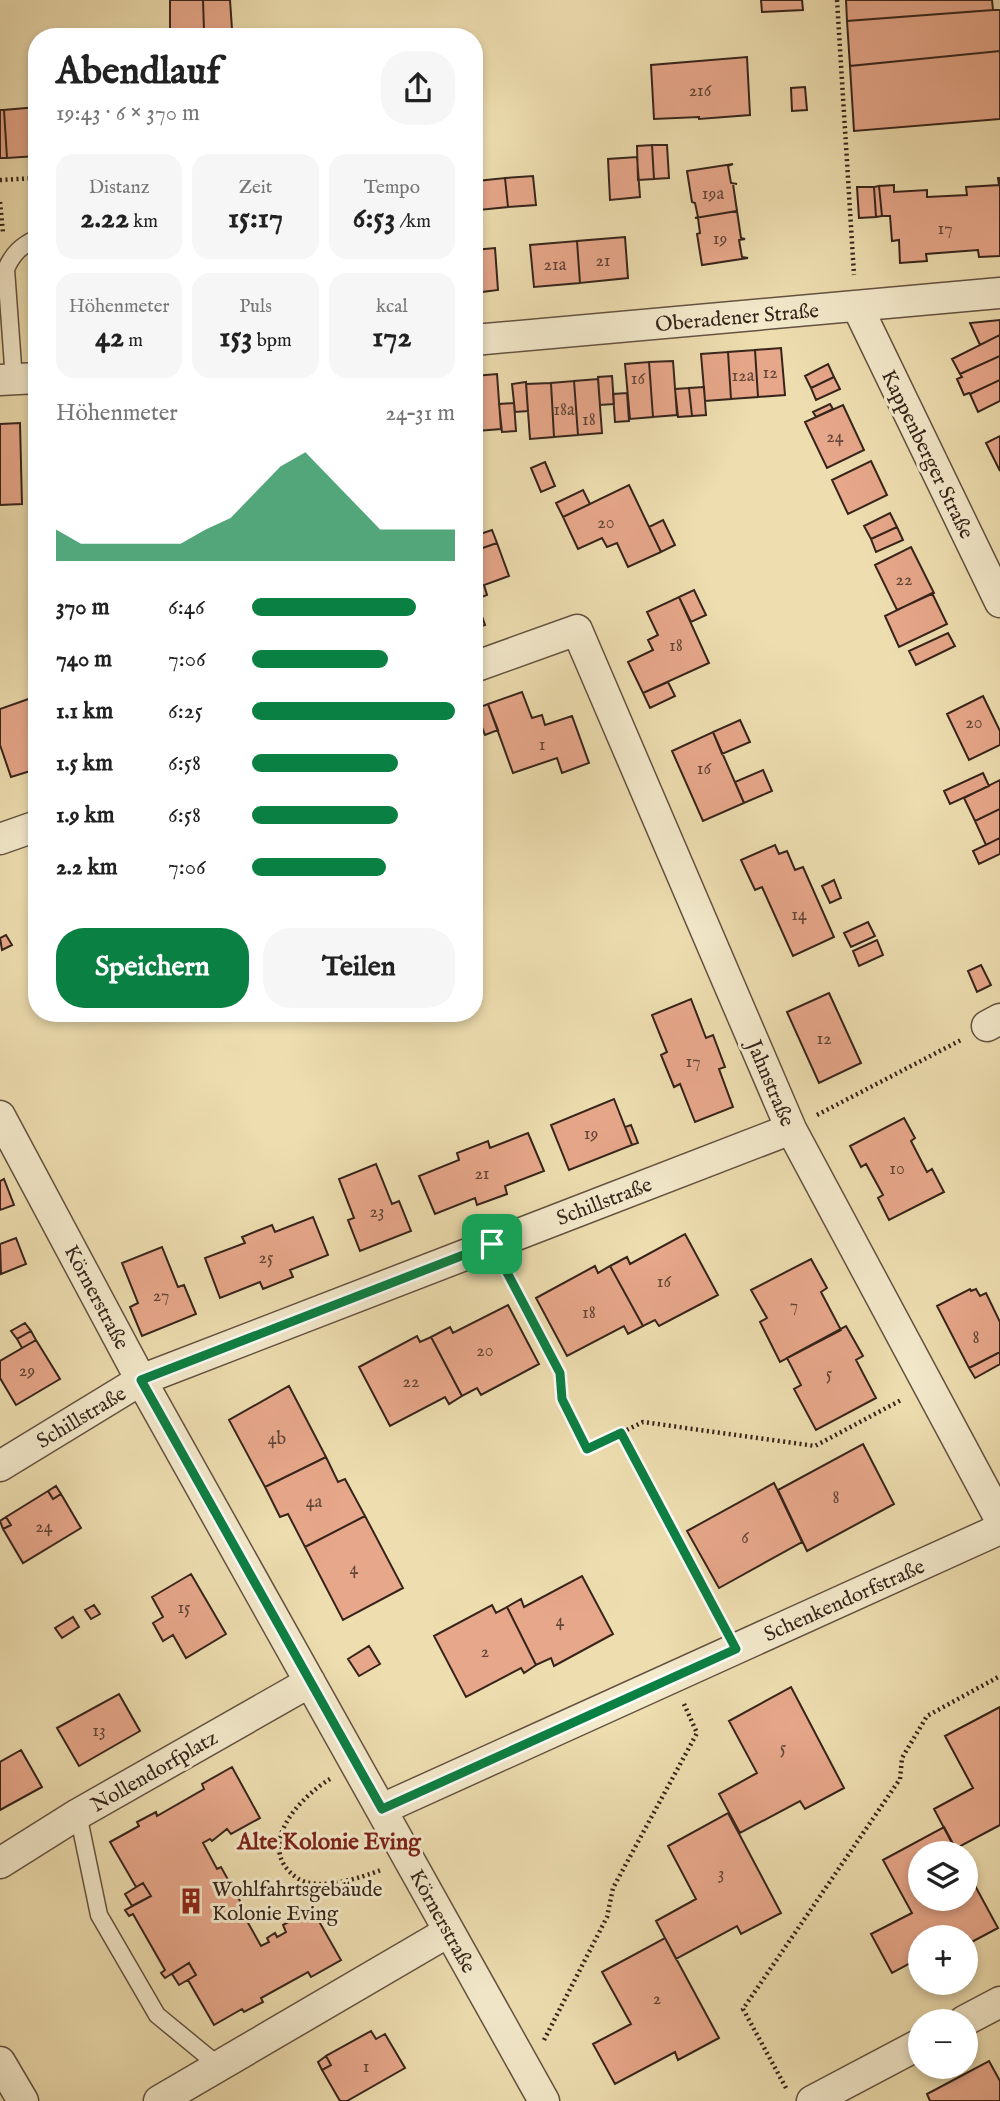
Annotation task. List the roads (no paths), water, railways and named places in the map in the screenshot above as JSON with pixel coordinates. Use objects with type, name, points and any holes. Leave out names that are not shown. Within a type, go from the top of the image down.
[{"type":"street","name":"Oberadener Straße","points":[[483,339],[1000,293]]},
{"type":"street","name":"Kappenberger Straße","points":[[857,306],[1000,602]]},
{"type":"street","name":"Jahnstraße","points":[[483,664],[577,630],[791,1129],[1000,1518]]},
{"type":"street","points":[[0,839],[28,829]]},
{"type":"street","name":"Körnerstraße","points":[[0,1116],[141,1380],[544,2101]]},
{"type":"street","name":"Schillstraße","points":[[0,1466],[141,1380],[791,1129]]},
{"type":"street","name":"Schenkendorfstraße","points":[[382,1809],[1000,1529]]},
{"type":"street","name":"Nollendorfplatz","points":[[0,1863],[78,1814],[310,1682]]},
{"type":"street","points":[[159,2101],[449,1932]]},
{"type":"street","points":[[978,2014],[1000,2002]]},
{"type":"street","points":[[801,2098],[908,2049]]},
{"type":"street","points":[[0,2062],[23,2101]]},
{"type":"lane","points":[[17,379],[6,270],[12,254],[28,242]]},
{"type":"lane","points":[[78,1814],[99,1915],[157,2015],[219,2066]]},
{"type":"place","name":"Wohlfahrtsgebäude Kolonie Eving","points":[[191,1901]]},
{"type":"district","name":"Alte Kolonie Eving","points":[[329,1841]]}]
